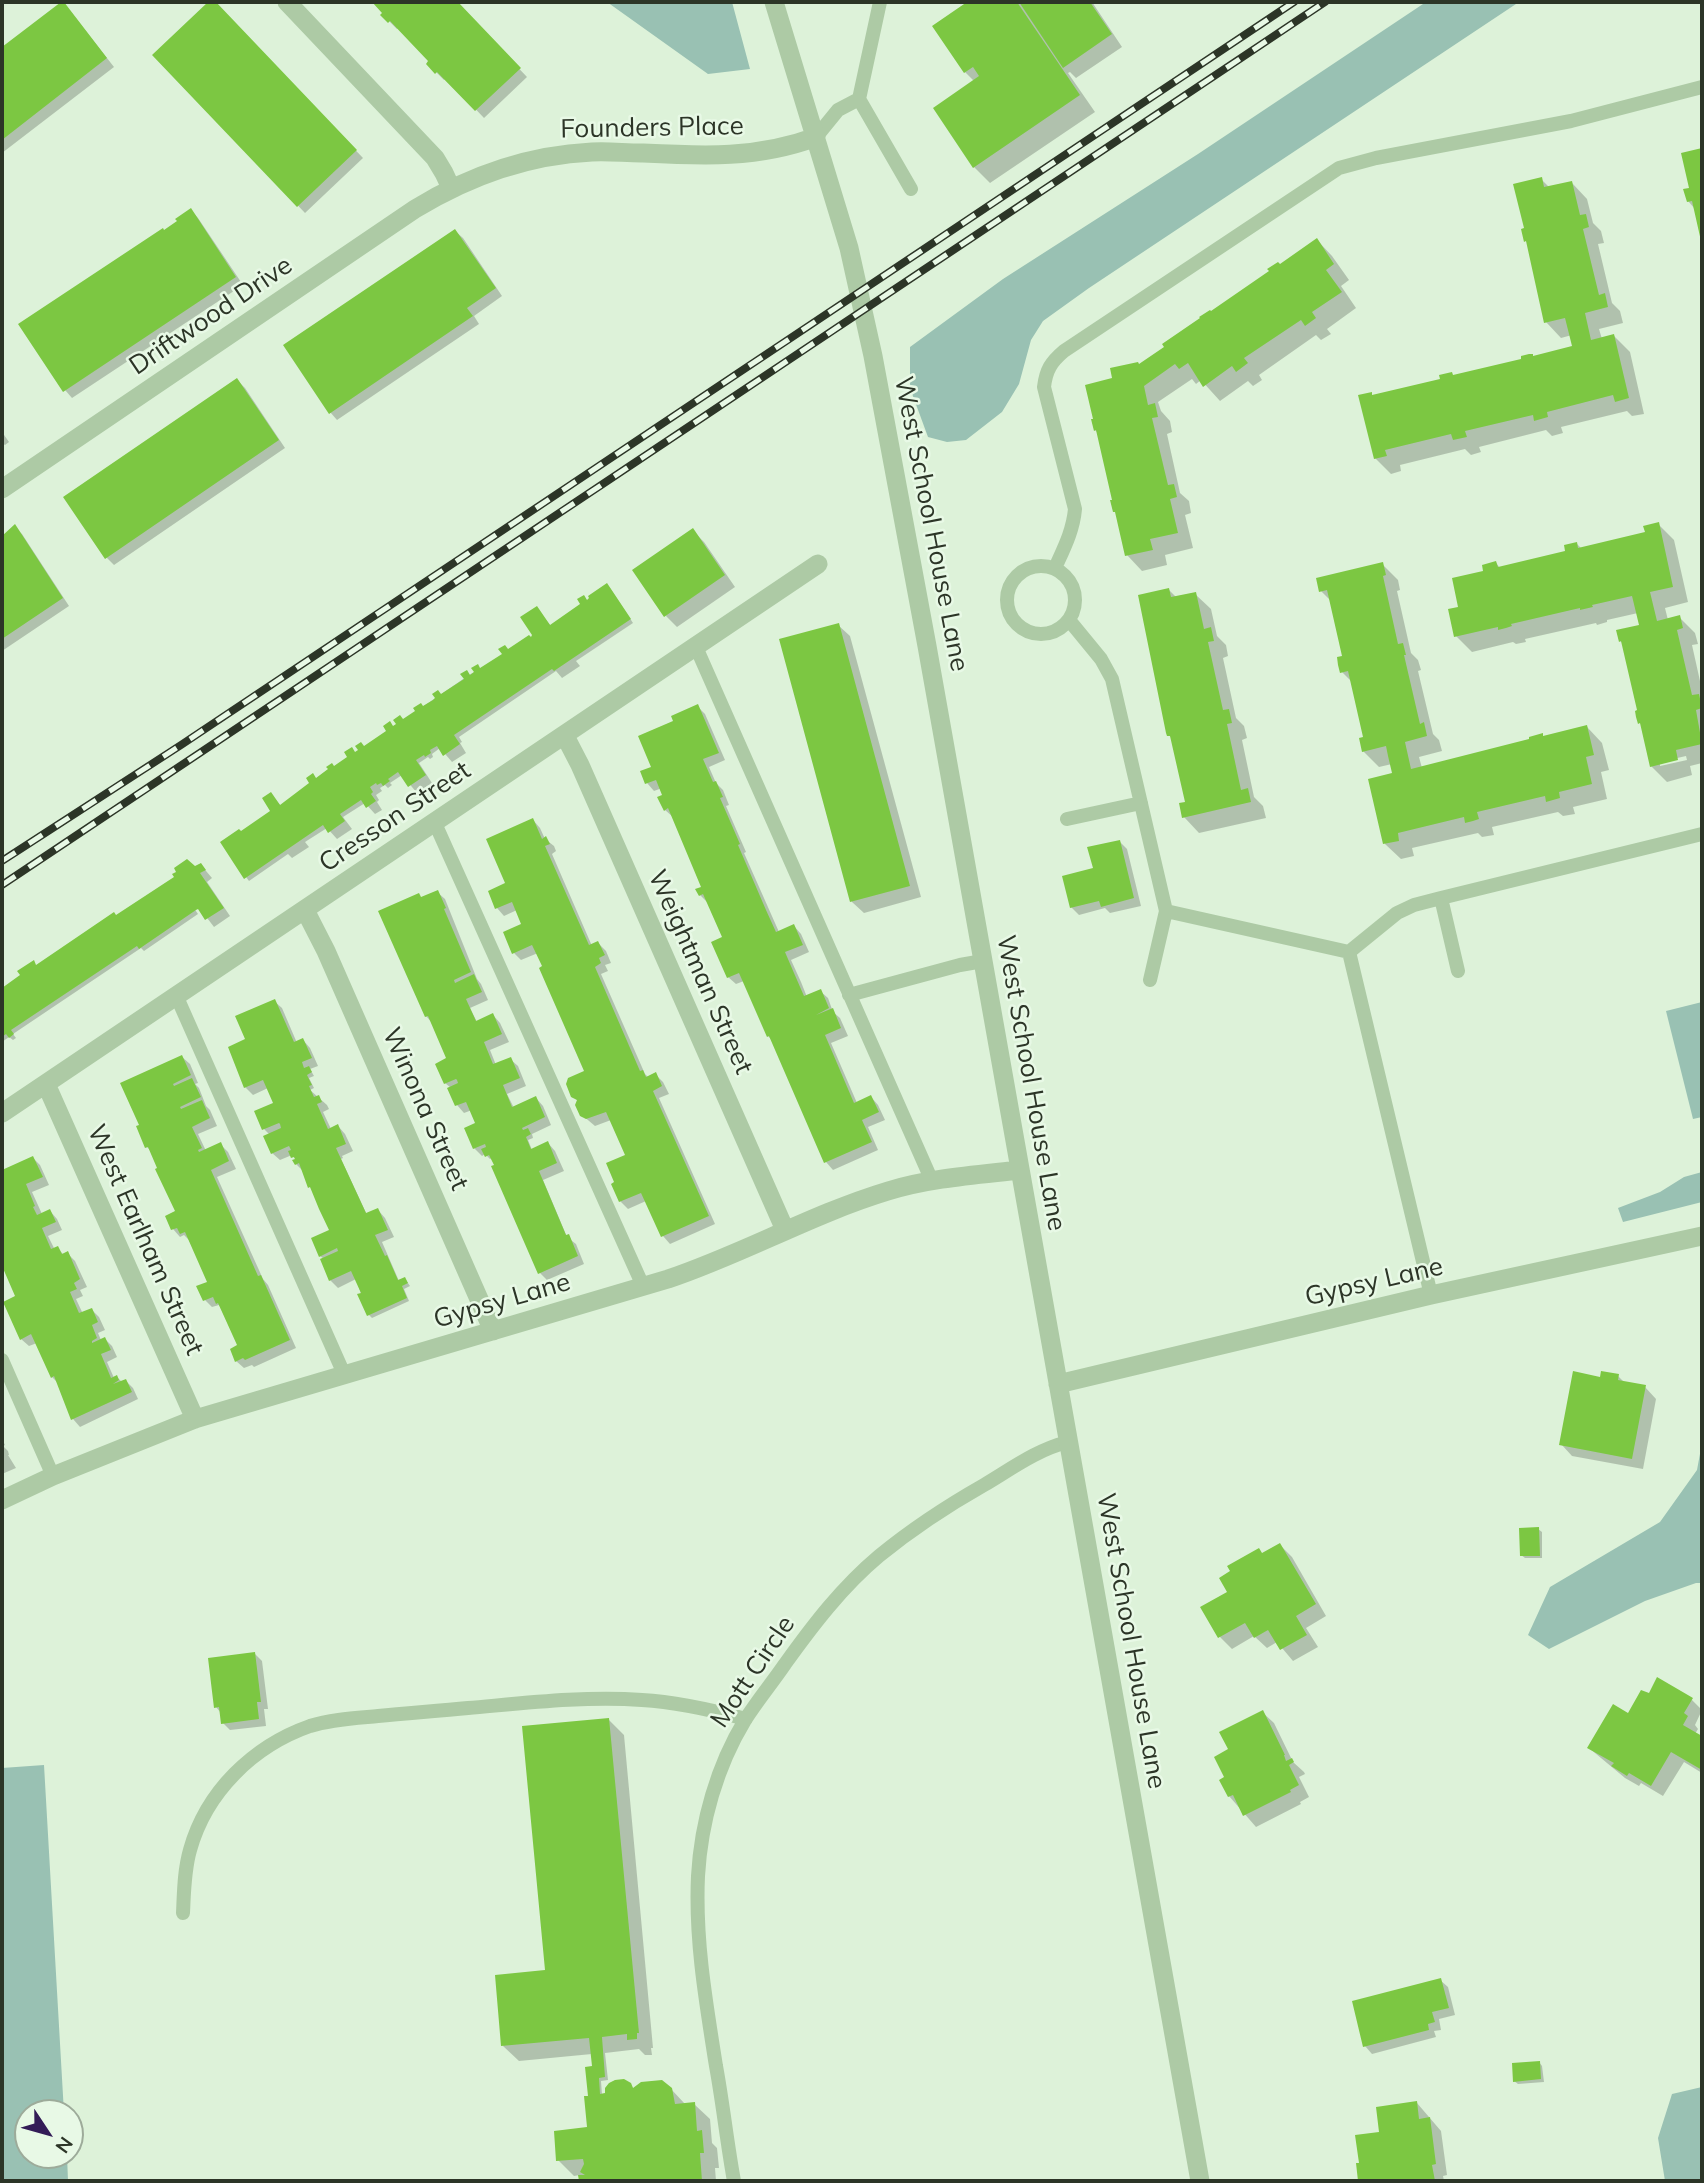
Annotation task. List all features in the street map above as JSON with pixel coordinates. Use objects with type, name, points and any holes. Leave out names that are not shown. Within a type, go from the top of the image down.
[{"type":"street","points":[[287,2],[435,158],[451,188]]},
{"type":"street","name":"West School House Lane","points":[[774,2],[849,248],[873,356],[1200,2181]]},
{"type":"street","name":"Founders Place","points":[[451,188],[484,174],[554,155],[594,152],[720,156],[779,149],[816,137]]},
{"type":"street","name":"Driftwood Drive","points":[[2,489],[415,209],[451,188]]},
{"type":"street","name":"Cresson Street","points":[[2,1113],[818,564]]},
{"type":"street","name":"Weightman Street","points":[[565,736],[785,1230]]},
{"type":"street","name":"Winona Street","points":[[305,910],[332,964],[493,1331]]},
{"type":"street","name":"West Earlham Street","points":[[46,1084],[195,1419]]},
{"type":"street","name":"Gypsy Lane","points":[[2,1500],[53,1476],[195,1419],[692,1271],[785,1230],[890,1190],[932,1181],[1020,1170]]},
{"type":"street","name":"Gypsy Lane","points":[[1058,1384],[1431,1295],[1702,1236]]},
{"type":"lane","points":[[880,2],[859,99],[911,188]]},
{"type":"lane","points":[[1055,568],[1071,533],[1075,509],[1044,387],[1045,373],[1065,351],[1339,168],[1376,158],[1571,121],[1702,86]]},
{"type":"lane","points":[[816,137],[838,110],[859,99]]},
{"type":"lane","points":[[1043,565],[1055,568],[1064,573],[1071,583],[1076,602],[1069,620],[1062,627],[1053,632],[1033,633],[1016,623],[1007,606],[1009,587],[1021,572],[1031,567],[1043,565]]},
{"type":"lane","points":[[1069,620],[1101,659],[1112,679],[1166,911],[1150,980]]},
{"type":"lane","points":[[696,647],[932,1181]]},
{"type":"lane","points":[[1067,819],[1141,803]]},
{"type":"lane","points":[[434,821],[643,1286]]},
{"type":"lane","points":[[1349,952],[1397,913],[1414,905],[1702,834]]},
{"type":"lane","points":[[1441,898],[1458,971]]},
{"type":"lane","points":[[1166,911],[1349,952]]},
{"type":"lane","points":[[1349,952],[1431,1295]]},
{"type":"lane","points":[[849,995],[983,961]]},
{"type":"lane","points":[[176,995],[344,1374]]},
{"type":"lane","points":[[2,1360],[53,1476]]},
{"type":"lane","name":"Mott Circle","points":[[734,2181],[702,1979],[698,1875],[706,1821],[715,1787],[735,1739],[746,1719],[819,1617],[846,1586],[912,1530],[1041,1451],[1069,1442]]},
{"type":"lane","points":[[183,1913],[190,1851],[211,1802],[227,1782],[266,1747],[312,1726],[363,1717],[580,1698],[681,1704],[746,1719]]},
{"type":"shaded area","points":[[607,2],[732,2],[750,69],[708,74]]},
{"type":"shaded area","points":[[1426,2],[1519,2],[1043,321],[1031,340],[1019,384],[1002,412],[966,440],[947,442],[928,437],[910,388],[910,347],[1003,279],[1198,154]]},
{"type":"shaded area","points":[[1702,1002],[1702,1117],[1693,1119],[1666,1011]]},
{"type":"shaded area","points":[[1702,1172],[1702,1202],[1623,1222],[1618,1208],[1660,1192],[1684,1177]]},
{"type":"shaded area","points":[[1702,1443],[1702,1583],[1645,1601],[1549,1649],[1528,1635],[1550,1587],[1660,1522],[1697,1470]]},
{"type":"shaded area","points":[[44,1765],[63,2099],[14,2099],[14,2169],[68,2169],[68,2181],[2,2181],[2,1768]]},
{"type":"shaded area","points":[[1702,2087],[1702,2181],[1665,2181],[1658,2138],[1672,2094]]},
{"type":"building","points":[[64,2],[107,58],[2,140],[2,47]]},
{"type":"building","points":[[208,2],[216,2],[357,150],[297,207],[152,55]]},
{"type":"building","points":[[372,2],[458,2],[521,68],[475,111],[437,72],[435,74],[426,64],[428,61],[390,21],[388,23],[380,15],[382,13]]},
{"type":"building","points":[[967,2],[1017,2],[1080,95],[973,168],[933,108],[979,76],[973,67],[964,73],[932,26]]},
{"type":"building","points":[[1019,2],[1090,2],[1112,34],[1063,68]]},
{"type":"building","points":[[1702,148],[1701,241],[1692,201],[1687,202],[1683,189],[1689,188],[1681,153]]},
{"type":"building","points":[[1542,177],[1544,187],[1572,181],[1580,215],[1586,214],[1589,227],[1583,229],[1599,295],[1605,293],[1608,307],[1585,313],[1591,340],[1614,334],[1629,398],[1615,402],[1613,395],[1547,412],[1548,417],[1534,421],[1533,415],[1465,431],[1467,437],[1453,440],[1451,434],[1385,450],[1387,456],[1374,459],[1358,395],[1372,392],[1372,395],[1440,379],[1439,375],[1452,372],[1453,375],[1521,359],[1521,356],[1529,354],[1533,356],[1572,346],[1565,318],[1544,323],[1513,184]]},
{"type":"building","points":[[191,208],[236,277],[63,392],[18,324],[163,228],[164,230]]},
{"type":"building","points":[[455,229],[496,288],[467,308],[473,316],[329,414],[283,345]]},
{"type":"building","points":[[1317,238],[1334,264],[1326,270],[1342,292],[1312,312],[1316,318],[1305,326],[1301,320],[1244,358],[1248,363],[1236,372],[1232,366],[1203,387],[1188,363],[1179,369],[1175,364],[1144,386],[1148,405],[1155,403],[1158,417],[1152,418],[1168,485],[1174,484],[1177,497],[1170,499],[1178,533],[1150,539],[1153,550],[1125,556],[1085,385],[1112,378],[1110,368],[1138,362],[1139,364],[1199,317]]},
{"type":"building","points":[[237,378],[279,440],[105,559],[63,497]]},
{"type":"building","points":[[1659,522],[1673,587],[1650,592],[1657,621],[1680,615],[1683,628],[1677,630],[1692,695],[1699,694],[1702,708],[1696,710],[1702,744],[1676,750],[1678,760],[1650,767],[1640,723],[1638,724],[1636,717],[1637,710],[1621,641],[1619,642],[1616,630],[1639,625],[1632,596],[1511,624],[1512,626],[1498,630],[1498,627],[1454,637],[1448,609],[1458,607],[1452,578],[1483,571],[1482,565],[1496,561],[1498,567],[1565,551],[1564,545],[1577,542],[1578,548],[1645,532],[1643,526]]},
{"type":"building","points":[[15,524],[63,598],[2,639],[2,536]]},
{"type":"building","points":[[693,528],[725,575],[664,617],[632,570]]},
{"type":"building","points":[[1383,562],[1386,575],[1383,576],[1398,644],[1403,643],[1420,724],[1424,722],[1427,736],[1405,742],[1411,769],[1529,739],[1543,733],[1543,736],[1587,725],[1594,755],[1586,757],[1592,784],[1559,792],[1560,798],[1546,802],[1545,796],[1477,812],[1479,819],[1473,821],[1465,823],[1464,817],[1398,833],[1399,841],[1383,844],[1368,779],[1392,773],[1386,746],[1362,752],[1359,738],[1363,737],[1348,671],[1340,673],[1338,665],[1337,657],[1342,656],[1327,590],[1319,592],[1316,578]]},
{"type":"building","points":[[607,583],[631,619],[454,735],[460,744],[443,756],[437,746],[425,757],[424,755],[416,760],[426,775],[408,787],[398,772],[383,786],[376,783],[370,787],[376,801],[366,808],[361,800],[340,814],[345,821],[328,833],[323,825],[244,879],[220,842],[270,811],[262,798],[271,792],[280,805],[309,783],[306,778],[313,773],[316,778],[328,769],[326,767],[332,763],[334,766],[347,757],[344,752],[352,747],[355,752],[358,750],[355,746],[361,742],[364,746],[386,731],[383,726],[390,721],[393,726],[396,724],[393,720],[400,715],[403,719],[415,711],[413,708],[433,700],[435,698],[432,694],[438,690],[441,694],[464,679],[460,674],[467,670],[470,675],[474,672],[471,668],[478,664],[480,668],[502,654],[498,649],[505,645],[508,649],[529,635],[531,637],[520,617],[537,606],[550,625],[580,604],[577,599],[584,595],[587,600],[588,596]]},
{"type":"building","points":[[1169,588],[1171,597],[1196,592],[1204,629],[1211,627],[1214,641],[1208,642],[1223,710],[1229,709],[1232,723],[1227,724],[1241,790],[1248,788],[1251,802],[1182,818],[1179,803],[1185,802],[1170,736],[1166,733],[1138,595]]},
{"type":"building","points":[[839,623],[910,886],[850,902],[779,639]]},
{"type":"building","points":[[698,704],[719,753],[703,759],[723,797],[720,798],[766,910],[776,932],[794,924],[803,945],[785,952],[804,996],[821,989],[829,1008],[816,1015],[833,1008],[841,1028],[825,1035],[854,1103],[871,1095],[879,1112],[862,1120],[872,1142],[824,1163],[739,973],[727,978],[711,942],[722,937],[703,894],[699,896],[695,889],[701,887],[668,808],[664,811],[657,797],[662,795],[656,780],[645,784],[640,771],[651,767],[638,736],[673,721],[671,716]]},
{"type":"building","points":[[533,818],[542,839],[546,836],[550,844],[545,846],[589,945],[598,941],[605,955],[599,958],[601,963],[595,967],[640,1071],[643,1070],[646,1077],[656,1072],[662,1086],[653,1091],[709,1216],[661,1237],[641,1193],[619,1202],[606,1163],[625,1155],[606,1112],[586,1119],[580,1116],[575,1105],[577,1100],[571,1097],[566,1084],[568,1078],[584,1071],[539,968],[542,966],[532,945],[512,954],[503,932],[521,924],[512,902],[495,909],[488,891],[505,883],[486,839]]},
{"type":"building","points":[[1120,840],[1134,898],[1101,907],[1099,901],[1070,908],[1062,876],[1093,868],[1087,847]]},
{"type":"building","points":[[187,859],[195,866],[201,863],[206,870],[200,873],[224,908],[205,920],[198,909],[196,910],[11,1030],[14,1034],[9,1038],[6,1034],[2,1037],[2,988],[20,975],[17,971],[34,960],[36,965],[114,912],[116,915],[174,877],[174,868]]},
{"type":"building","points":[[438,890],[471,972],[454,980],[455,983],[474,974],[482,992],[466,999],[476,1021],[493,1013],[502,1034],[484,1042],[493,1064],[511,1057],[520,1078],[503,1085],[512,1107],[536,1096],[545,1117],[522,1128],[528,1128],[531,1134],[526,1137],[531,1149],[548,1141],[557,1163],[539,1171],[566,1235],[569,1234],[578,1256],[538,1274],[491,1166],[494,1165],[489,1155],[485,1157],[481,1149],[486,1147],[485,1144],[473,1149],[464,1128],[475,1123],[466,1102],[455,1106],[447,1088],[458,1083],[457,1080],[444,1084],[435,1064],[446,1058],[378,911],[419,893],[421,897]]},
{"type":"building","points":[[275,999],[294,1042],[303,1038],[312,1058],[302,1062],[304,1068],[309,1066],[312,1072],[307,1075],[312,1085],[309,1086],[314,1097],[319,1095],[322,1102],[317,1104],[328,1129],[338,1124],[346,1144],[336,1148],[366,1213],[378,1208],[388,1230],[375,1235],[398,1280],[405,1277],[408,1283],[402,1286],[407,1298],[367,1316],[351,1271],[329,1281],[320,1259],[338,1251],[337,1248],[319,1257],[311,1238],[329,1230],[299,1163],[295,1165],[292,1160],[294,1157],[291,1158],[289,1146],[271,1154],[263,1136],[281,1128],[279,1123],[262,1130],[254,1111],[273,1103],[263,1080],[244,1088],[228,1047],[245,1039],[235,1016]]},
{"type":"building","points":[[182,1055],[191,1075],[173,1084],[174,1086],[192,1078],[201,1097],[180,1107],[181,1109],[202,1100],[210,1118],[192,1127],[202,1148],[198,1150],[199,1152],[221,1142],[229,1161],[211,1170],[290,1340],[235,1362],[230,1349],[237,1345],[218,1303],[216,1304],[213,1297],[203,1301],[196,1286],[207,1282],[185,1232],[180,1234],[177,1228],[171,1230],[165,1216],[175,1211],[155,1169],[157,1168],[148,1147],[145,1148],[136,1126],[139,1125],[120,1083]]},
{"type":"building","points":[[33,1156],[43,1177],[26,1184],[35,1206],[33,1207],[37,1215],[50,1209],[56,1222],[42,1228],[51,1249],[58,1246],[62,1254],[68,1251],[80,1279],[74,1283],[77,1289],[70,1292],[79,1313],[92,1308],[98,1322],[92,1325],[97,1338],[92,1343],[105,1337],[111,1350],[101,1354],[111,1378],[117,1375],[119,1380],[113,1384],[126,1379],[132,1392],[71,1420],[54,1376],[51,1378],[31,1334],[20,1340],[3,1302],[15,1296],[2,1266],[2,1170]]},
{"type":"building","points":[[1573,1371],[1600,1377],[1601,1371],[1619,1374],[1618,1380],[1646,1385],[1632,1459],[1559,1445]]},
{"type":"building","points":[[1539,1527],[1540,1556],[1520,1556],[1519,1528]]},
{"type":"building","points":[[1280,1543],[1316,1604],[1296,1616],[1307,1635],[1280,1650],[1268,1630],[1254,1638],[1245,1623],[1218,1638],[1200,1607],[1227,1592],[1219,1578],[1230,1571],[1227,1566],[1259,1548],[1262,1553]]},
{"type":"building","points":[[255,1652],[261,1702],[257,1702],[259,1719],[221,1724],[219,1707],[214,1708],[208,1658]]},
{"type":"building","points":[[1657,1677],[1693,1698],[1684,1713],[1688,1716],[1683,1725],[1702,1736],[1702,1770],[1671,1752],[1651,1786],[1629,1773],[1627,1776],[1611,1766],[1614,1763],[1587,1748],[1613,1704],[1628,1713],[1641,1690],[1649,1693]]},
{"type":"building","points":[[1263,1710],[1286,1761],[1292,1758],[1294,1762],[1289,1765],[1299,1785],[1290,1790],[1291,1792],[1243,1816],[1233,1795],[1228,1797],[1219,1780],[1224,1777],[1214,1757],[1228,1749],[1219,1732]]},
{"type":"building","points":[[609,1718],[639,2033],[637,2039],[627,2040],[627,2034],[602,2037],[605,2077],[599,2078],[600,2094],[605,2093],[605,2088],[615,2080],[624,2079],[631,2083],[633,2088],[641,2082],[662,2080],[672,2088],[675,2104],[695,2102],[697,2131],[702,2130],[702,2181],[579,2181],[578,2175],[585,2175],[580,2172],[583,2159],[556,2161],[554,2131],[587,2127],[584,2096],[588,2096],[585,2067],[592,2066],[589,2038],[501,2046],[495,1975],[545,1970],[522,1726]]},
{"type":"building","points":[[1441,1978],[1449,2008],[1432,2012],[1435,2022],[1428,2024],[1429,2030],[1363,2047],[1352,2001]]},
{"type":"building","points":[[1540,2061],[1541,2079],[1513,2082],[1512,2063]]},
{"type":"building","points":[[1417,2101],[1419,2119],[1430,2117],[1436,2164],[1432,2165],[1435,2181],[1358,2181],[1356,2163],[1359,2163],[1355,2135],[1379,2132],[1376,2107]]},
{"type":"railway","points":[[2,861],[181,745],[1294,2]]},
{"type":"railway","points":[[2,885],[1325,2]]}]
